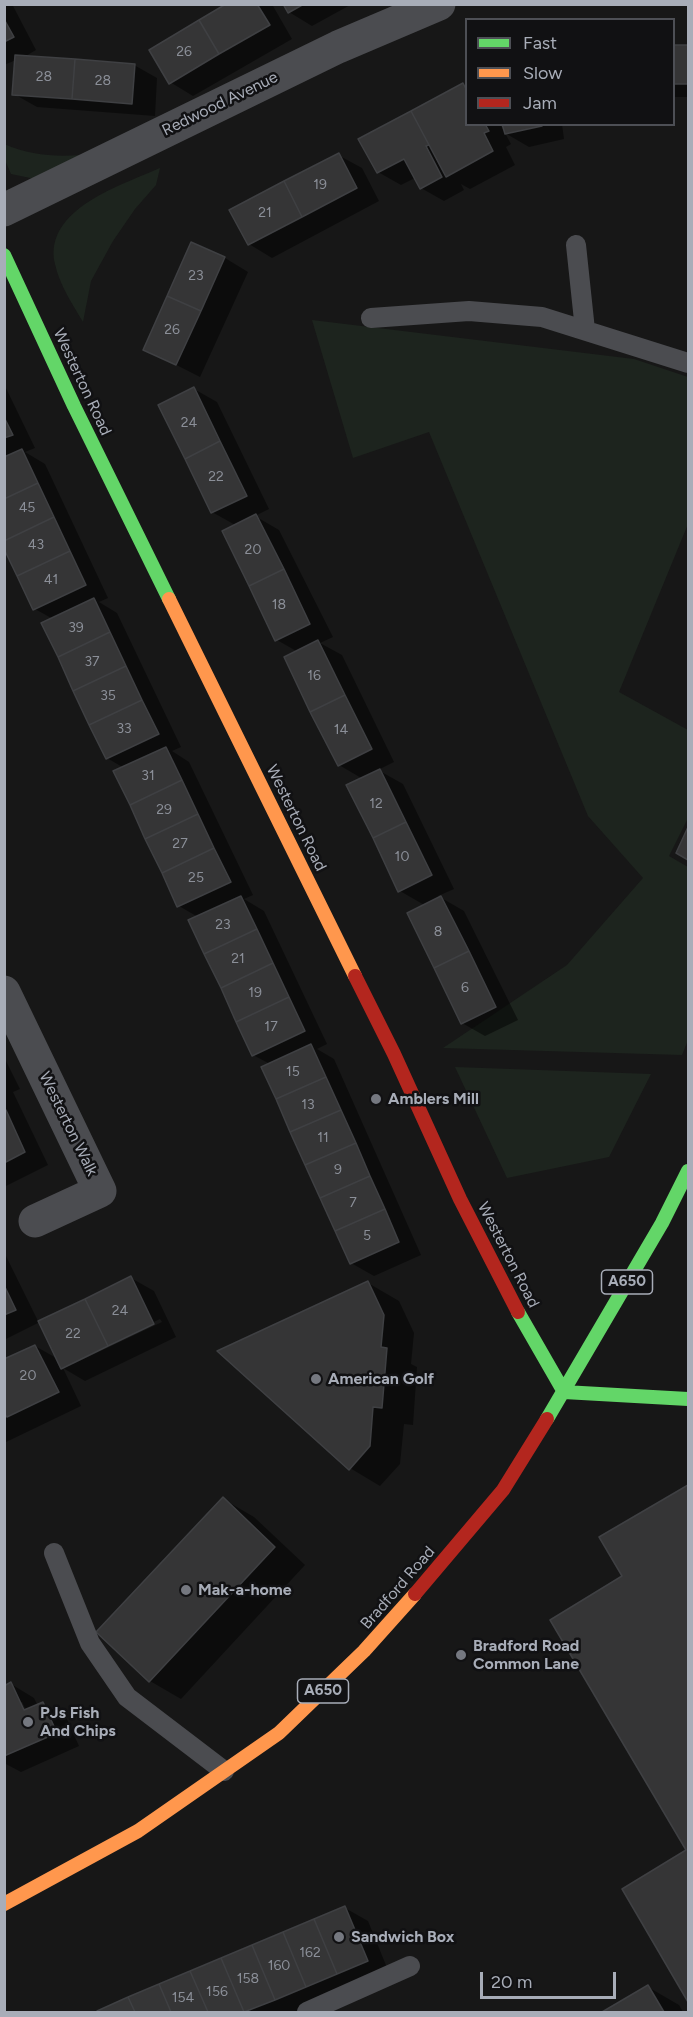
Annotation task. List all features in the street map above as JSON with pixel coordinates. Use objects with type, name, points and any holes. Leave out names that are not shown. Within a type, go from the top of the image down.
[{"type":"street","name":"Redwood Avenue","points":[[4,210],[338,47],[439,4]]},
{"type":"street","name":"Westerton Road","points":[[4,255],[74,406],[394,1054],[460,1198],[522,1318],[564,1392]]},
{"type":"street","name":"Westerton Walk","points":[[4,992],[100,1191],[35,1221]]},
{"type":"street","name":"Bradford Road","points":[[4,1904],[138,1832],[279,1733],[372,1643],[441,1566],[503,1490],[564,1392],[662,1222],[688,1171]]},
{"type":"street","points":[[564,1392],[688,1399]]},
{"type":"lane","points":[[576,246],[585,330]]},
{"type":"lane","points":[[371,318],[469,310],[542,317],[688,363]]},
{"type":"lane","points":[[54,1553],[90,1643],[127,1697],[224,1771]]},
{"type":"lane","points":[[307,2013],[410,1966]]},
{"type":"shaded area","points":[[4,144],[23,151],[42,154],[81,155],[45,181],[11,174],[5,160]]},
{"type":"shaded area","points":[[160,168],[156,185],[135,209],[113,241],[91,281],[83,322],[63,287],[55,264],[55,245],[61,228],[73,214],[107,191]]},
{"type":"shaded area","points":[[312,320],[634,359],[688,377],[688,524],[619,692],[688,730],[688,818],[669,856],[688,867],[688,1040],[682,1055],[443,1048],[567,965],[643,878],[588,816],[429,432],[353,458]]},
{"type":"shaded area","points":[[455,1067],[651,1074],[609,1157],[507,1178]]},
{"type":"building","points":[[226,4],[257,4],[270,25],[219,54],[199,20]]},
{"type":"building","points":[[283,4],[304,4],[288,13]]},
{"type":"building","points":[[4,19],[14,37],[4,42]]},
{"type":"building","points":[[199,20],[219,54],[169,84],[149,50]]},
{"type":"building","points":[[675,45],[688,45],[688,84],[675,84]]},
{"type":"building","points":[[15,55],[75,59],[72,99],[12,95]]},
{"type":"building","points":[[75,59],[135,64],[132,104],[72,99]]},
{"type":"building","points":[[463,83],[465,87],[465,126],[486,126],[489,131],[484,133],[493,151],[446,177],[411,111]]},
{"type":"building","points":[[411,111],[429,145],[426,146],[442,177],[420,189],[404,159],[377,173],[358,139]]},
{"type":"building","points":[[503,126],[542,126],[505,134]]},
{"type":"building","points":[[339,153],[357,188],[302,217],[284,181]]},
{"type":"building","points":[[284,181],[302,217],[248,245],[229,210]]},
{"type":"building","points":[[191,242],[225,257],[201,311],[167,296]]},
{"type":"building","points":[[167,296],[201,311],[176,365],[143,350]]},
{"type":"building","points":[[194,387],[220,441],[185,459],[158,405]]},
{"type":"building","points":[[4,417],[13,435],[4,438]]},
{"type":"building","points":[[220,441],[247,496],[211,513],[185,459]]},
{"type":"building","points":[[22,449],[38,483],[4,499],[4,457]]},
{"type":"building","points":[[38,483],[54,517],[4,541],[4,499]]},
{"type":"building","points":[[256,514],[284,569],[249,586],[222,531]]},
{"type":"building","points":[[54,517],[70,551],[17,576],[4,549],[4,541]]},
{"type":"building","points":[[70,551],[86,585],[33,610],[17,576]]},
{"type":"building","points":[[284,569],[310,624],[275,641],[249,586]]},
{"type":"building","points":[[94,598],[110,632],[58,657],[41,623]]},
{"type":"building","points":[[110,632],[126,666],[73,691],[58,657]]},
{"type":"building","points":[[318,640],[345,695],[310,712],[284,657]]},
{"type":"building","points":[[126,666],[142,700],[89,725],[73,691]]},
{"type":"building","points":[[345,695],[372,749],[338,766],[310,712]]},
{"type":"building","points":[[142,700],[159,734],[106,759],[89,725]]},
{"type":"building","points":[[166,747],[182,780],[130,805],[113,771]]},
{"type":"building","points":[[380,769],[406,822],[373,838],[346,785]]},
{"type":"building","points":[[182,780],[198,814],[145,839],[130,805]]},
{"type":"building","points":[[198,814],[214,848],[162,873],[145,839]]},
{"type":"building","points":[[406,822],[432,875],[398,892],[373,838]]},
{"type":"building","points":[[688,827],[688,860],[676,853]]},
{"type":"building","points":[[214,848],[231,882],[177,907],[162,873]]},
{"type":"building","points":[[241,896],[257,929],[204,954],[188,920]]},
{"type":"building","points":[[441,896],[469,951],[434,968],[407,913]]},
{"type":"building","points":[[257,929],[273,963],[221,988],[204,954]]},
{"type":"building","points":[[469,951],[496,1007],[461,1024],[434,968]]},
{"type":"building","points":[[273,963],[289,997],[236,1022],[221,988]]},
{"type":"building","points":[[289,997],[305,1031],[252,1056],[236,1022]]},
{"type":"building","points":[[311,1044],[326,1077],[276,1099],[261,1067]]},
{"type":"building","points":[[326,1077],[341,1110],[290,1132],[276,1099]]},
{"type":"building","points":[[6,1110],[25,1152],[4,1163],[4,1111]]},
{"type":"building","points":[[341,1110],[356,1143],[305,1165],[290,1132]]},
{"type":"building","points":[[356,1143],[370,1176],[320,1198],[305,1165]]},
{"type":"building","points":[[370,1176],[385,1209],[335,1231],[320,1198]]},
{"type":"building","points":[[385,1209],[399,1242],[350,1264],[335,1231]]},
{"type":"building","points":[[131,1276],[154,1324],[108,1346],[85,1299]]},
{"type":"building","name":"American Golf","points":[[368,1281],[384,1315],[381,1347],[387,1348],[382,1408],[373,1407],[370,1446],[349,1470],[217,1351]]},
{"type":"building","points":[[4,1285],[16,1310],[4,1315]]},
{"type":"building","points":[[85,1299],[108,1346],[61,1369],[38,1321]]},
{"type":"building","points":[[35,1345],[59,1392],[7,1417],[4,1413],[4,1359]]},
{"type":"building","points":[[688,1485],[688,2002],[622,1889],[686,1850],[550,1620],[622,1576],[599,1537]]},
{"type":"building","name":"Mak-a-home","points":[[223,1497],[275,1547],[149,1682],[96,1632]]},
{"type":"building","name":"PJs Fish And Chips","points":[[11,1682],[24,1710],[43,1702],[57,1733],[4,1756],[4,1686]]},
{"type":"building","points":[[345,1906],[368,1961],[337,1974],[314,1919]]},
{"type":"building","points":[[314,1919],[337,1974],[306,1987],[283,1932]]},
{"type":"building","points":[[283,1932],[306,1987],[275,2000],[252,1945]]},
{"type":"building","points":[[252,1945],[275,2000],[244,2012],[221,1958]]},
{"type":"building","points":[[221,1958],[244,2012],[208,2012],[190,1971]]},
{"type":"building","points":[[190,1971],[208,2012],[171,2012],[159,1984]]},
{"type":"building","points":[[159,1984],[171,2012],[135,2012],[128,1997]]},
{"type":"building","points":[[648,1985],[664,2012],[602,2012]]},
{"type":"building","points":[[128,1997],[135,2012],[97,2011]]},
{"type":"traffic: fast","points":[[4,255],[74,406],[169,599]]},
{"type":"traffic: fast","points":[[547,1419],[662,1223],[688,1171]]},
{"type":"traffic: fast","points":[[518,1312],[564,1392],[688,1399]]},
{"type":"traffic: slow","points":[[169,599],[355,976]]},
{"type":"traffic: slow","points":[[4,1904],[138,1831],[279,1733],[364,1651],[415,1594]]},
{"type":"traffic: jam","points":[[355,976],[394,1054],[460,1199],[518,1312]]},
{"type":"traffic: jam","points":[[415,1594],[503,1490],[547,1419]]},
{"type":"place","name":"Amblers Mill","points":[[376,1099]]},
{"type":"place","name":"American Golf","points":[[316,1379]]},
{"type":"place","name":"Mak-a-home","points":[[186,1590]]},
{"type":"place","name":"Bradford Road Common Lane","points":[[461,1655]]},
{"type":"place","name":"PJs Fish And Chips","points":[[28,1722]]},
{"type":"place","name":"Sandwich Box","points":[[339,1937]]}]
